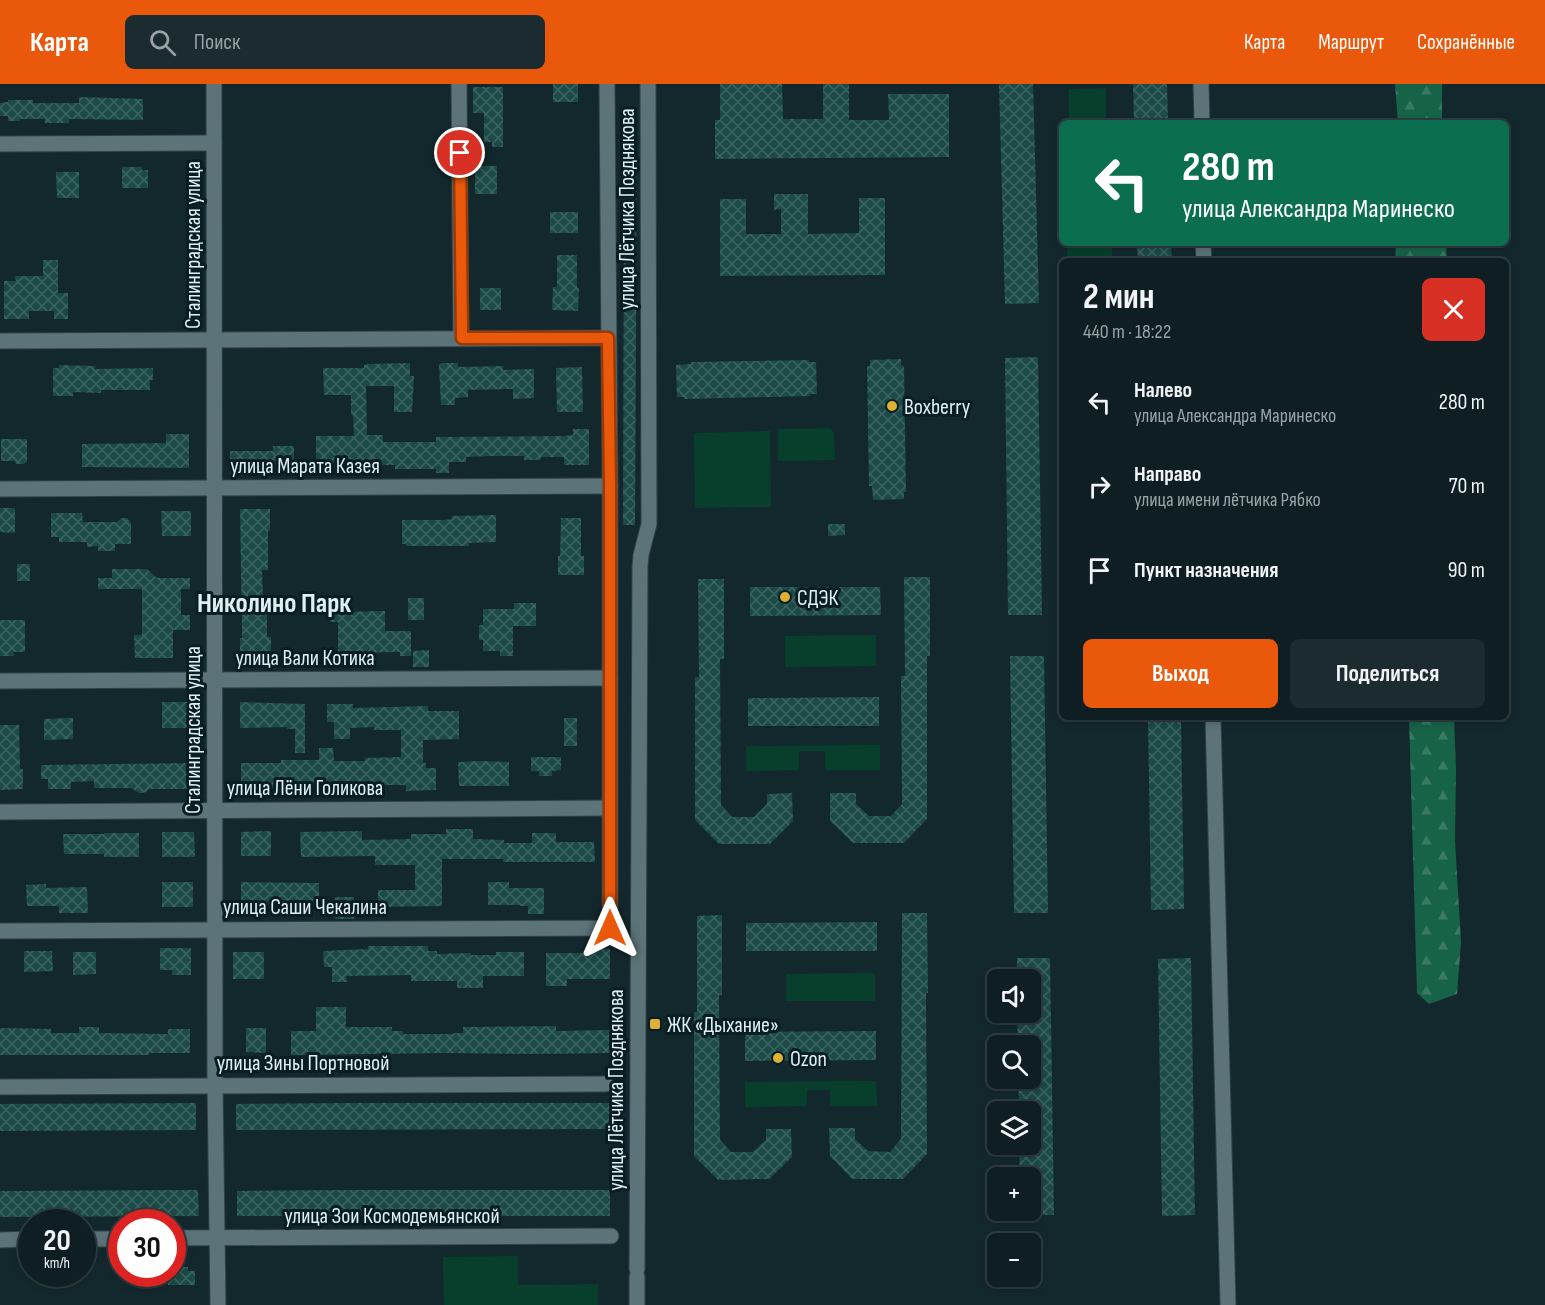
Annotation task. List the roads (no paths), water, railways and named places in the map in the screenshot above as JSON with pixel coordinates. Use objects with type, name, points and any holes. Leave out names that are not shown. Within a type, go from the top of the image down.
[{"type":"street","name":"Сталинградская улица","points":[[214,84],[214,810],[218,1305]]},
{"type":"street","points":[[459,84],[462,338]]},
{"type":"street","name":"улица Лётчика Позднякова","points":[[607,84],[610,928]]},
{"type":"street","name":"улица Лётчика Позднякова","points":[[637,1305],[640,566],[649,524],[648,84]]},
{"type":"street","points":[[1202,84],[1202,120]]},
{"type":"street","points":[[0,144],[214,143]]},
{"type":"street","points":[[0,341],[608,338]]},
{"type":"street","name":"улица Марата Казея","points":[[0,489],[610,486]]},
{"type":"street","name":"улица Вали Котика","points":[[0,681],[610,678]]},
{"type":"street","points":[[1213,720],[1228,1305]]},
{"type":"street","name":"улица Лёни Голикова","points":[[0,812],[610,808]]},
{"type":"street","name":"улица Саши Чекалина","points":[[0,931],[610,928]]},
{"type":"street","name":"улица Зины Портновой","points":[[0,1087],[606,1084]]},
{"type":"street","name":"улица Зои Космодемьянской","points":[[186,1238],[611,1236]]},
{"type":"street","points":[[0,1240],[18,1239]]},
{"type":"place","name":"Boxberry","points":[[892,406]]},
{"type":"place","name":"СДЭК","points":[[785,597]]},
{"type":"place","name":"ЖК «Дыхание»","points":[[655,1024]]},
{"type":"place","name":"Ozon","points":[[778,1058]]},
{"type":"district","name":"Николино Парк","points":[[274,602]]}]
